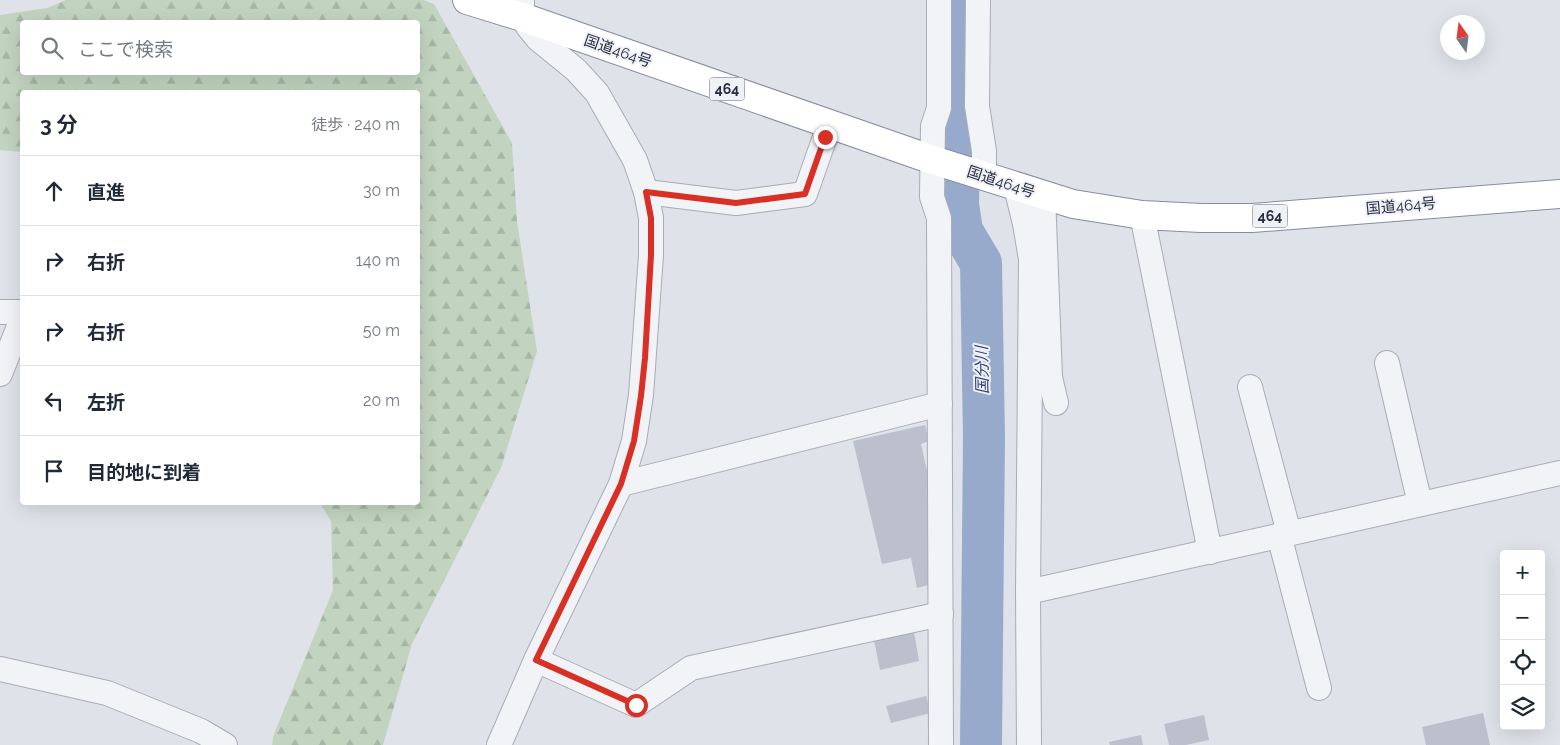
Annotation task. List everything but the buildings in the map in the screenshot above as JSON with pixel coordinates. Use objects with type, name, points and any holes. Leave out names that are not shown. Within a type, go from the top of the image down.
[{"type":"highway","name":"国道464号","points":[[467,0],[522,9],[828,123],[984,177],[1073,204],[1142,215],[1252,218],[1560,194]]},
{"type":"street","points":[[939,0],[939,108],[933,126],[932,197],[939,218],[941,745]]},
{"type":"street","points":[[978,0],[977,106],[984,151],[984,177]]},
{"type":"street","points":[[499,745],[536,660],[621,484],[634,441],[641,396],[651,255],[651,218],[646,192],[635,160],[597,93],[576,70],[538,39],[522,9]]},
{"type":"street","points":[[646,192],[736,203],[805,194],[828,123]]},
{"type":"street","points":[[1016,187],[1031,259],[1028,592],[1029,745]]},
{"type":"street","points":[[1043,195],[1050,377],[1056,404]]},
{"type":"street","points":[[1142,215],[1210,552]]},
{"type":"street","points":[[0,312],[20,312]]},
{"type":"street","points":[[0,374],[20,324]]},
{"type":"street","points":[[1387,363],[1420,504]]},
{"type":"street","points":[[1250,388],[1319,688]]},
{"type":"street","points":[[621,484],[940,404]]},
{"type":"street","points":[[1028,592],[1560,473]]},
{"type":"street","points":[[536,660],[636,705],[691,668],[941,614]]},
{"type":"street","points":[[0,669],[106,693],[200,731],[225,745]]},
{"type":"green space","points":[[66,0],[423,0],[434,4],[512,143],[517,221],[537,351],[501,468],[412,644],[383,745],[272,745],[274,734],[333,590],[331,521],[321,505],[420,505],[420,90],[20,90],[20,152],[0,150],[0,15],[47,8]]},
{"type":"waterway","name":"国分川","points":[[961,0],[958,204],[962,231],[981,263],[984,438],[981,745]]},
{"type":"route","points":[[636,705],[536,660],[621,484],[634,441],[645,358],[651,255],[651,218],[646,192],[736,203],[805,194],[825,137]]}]
